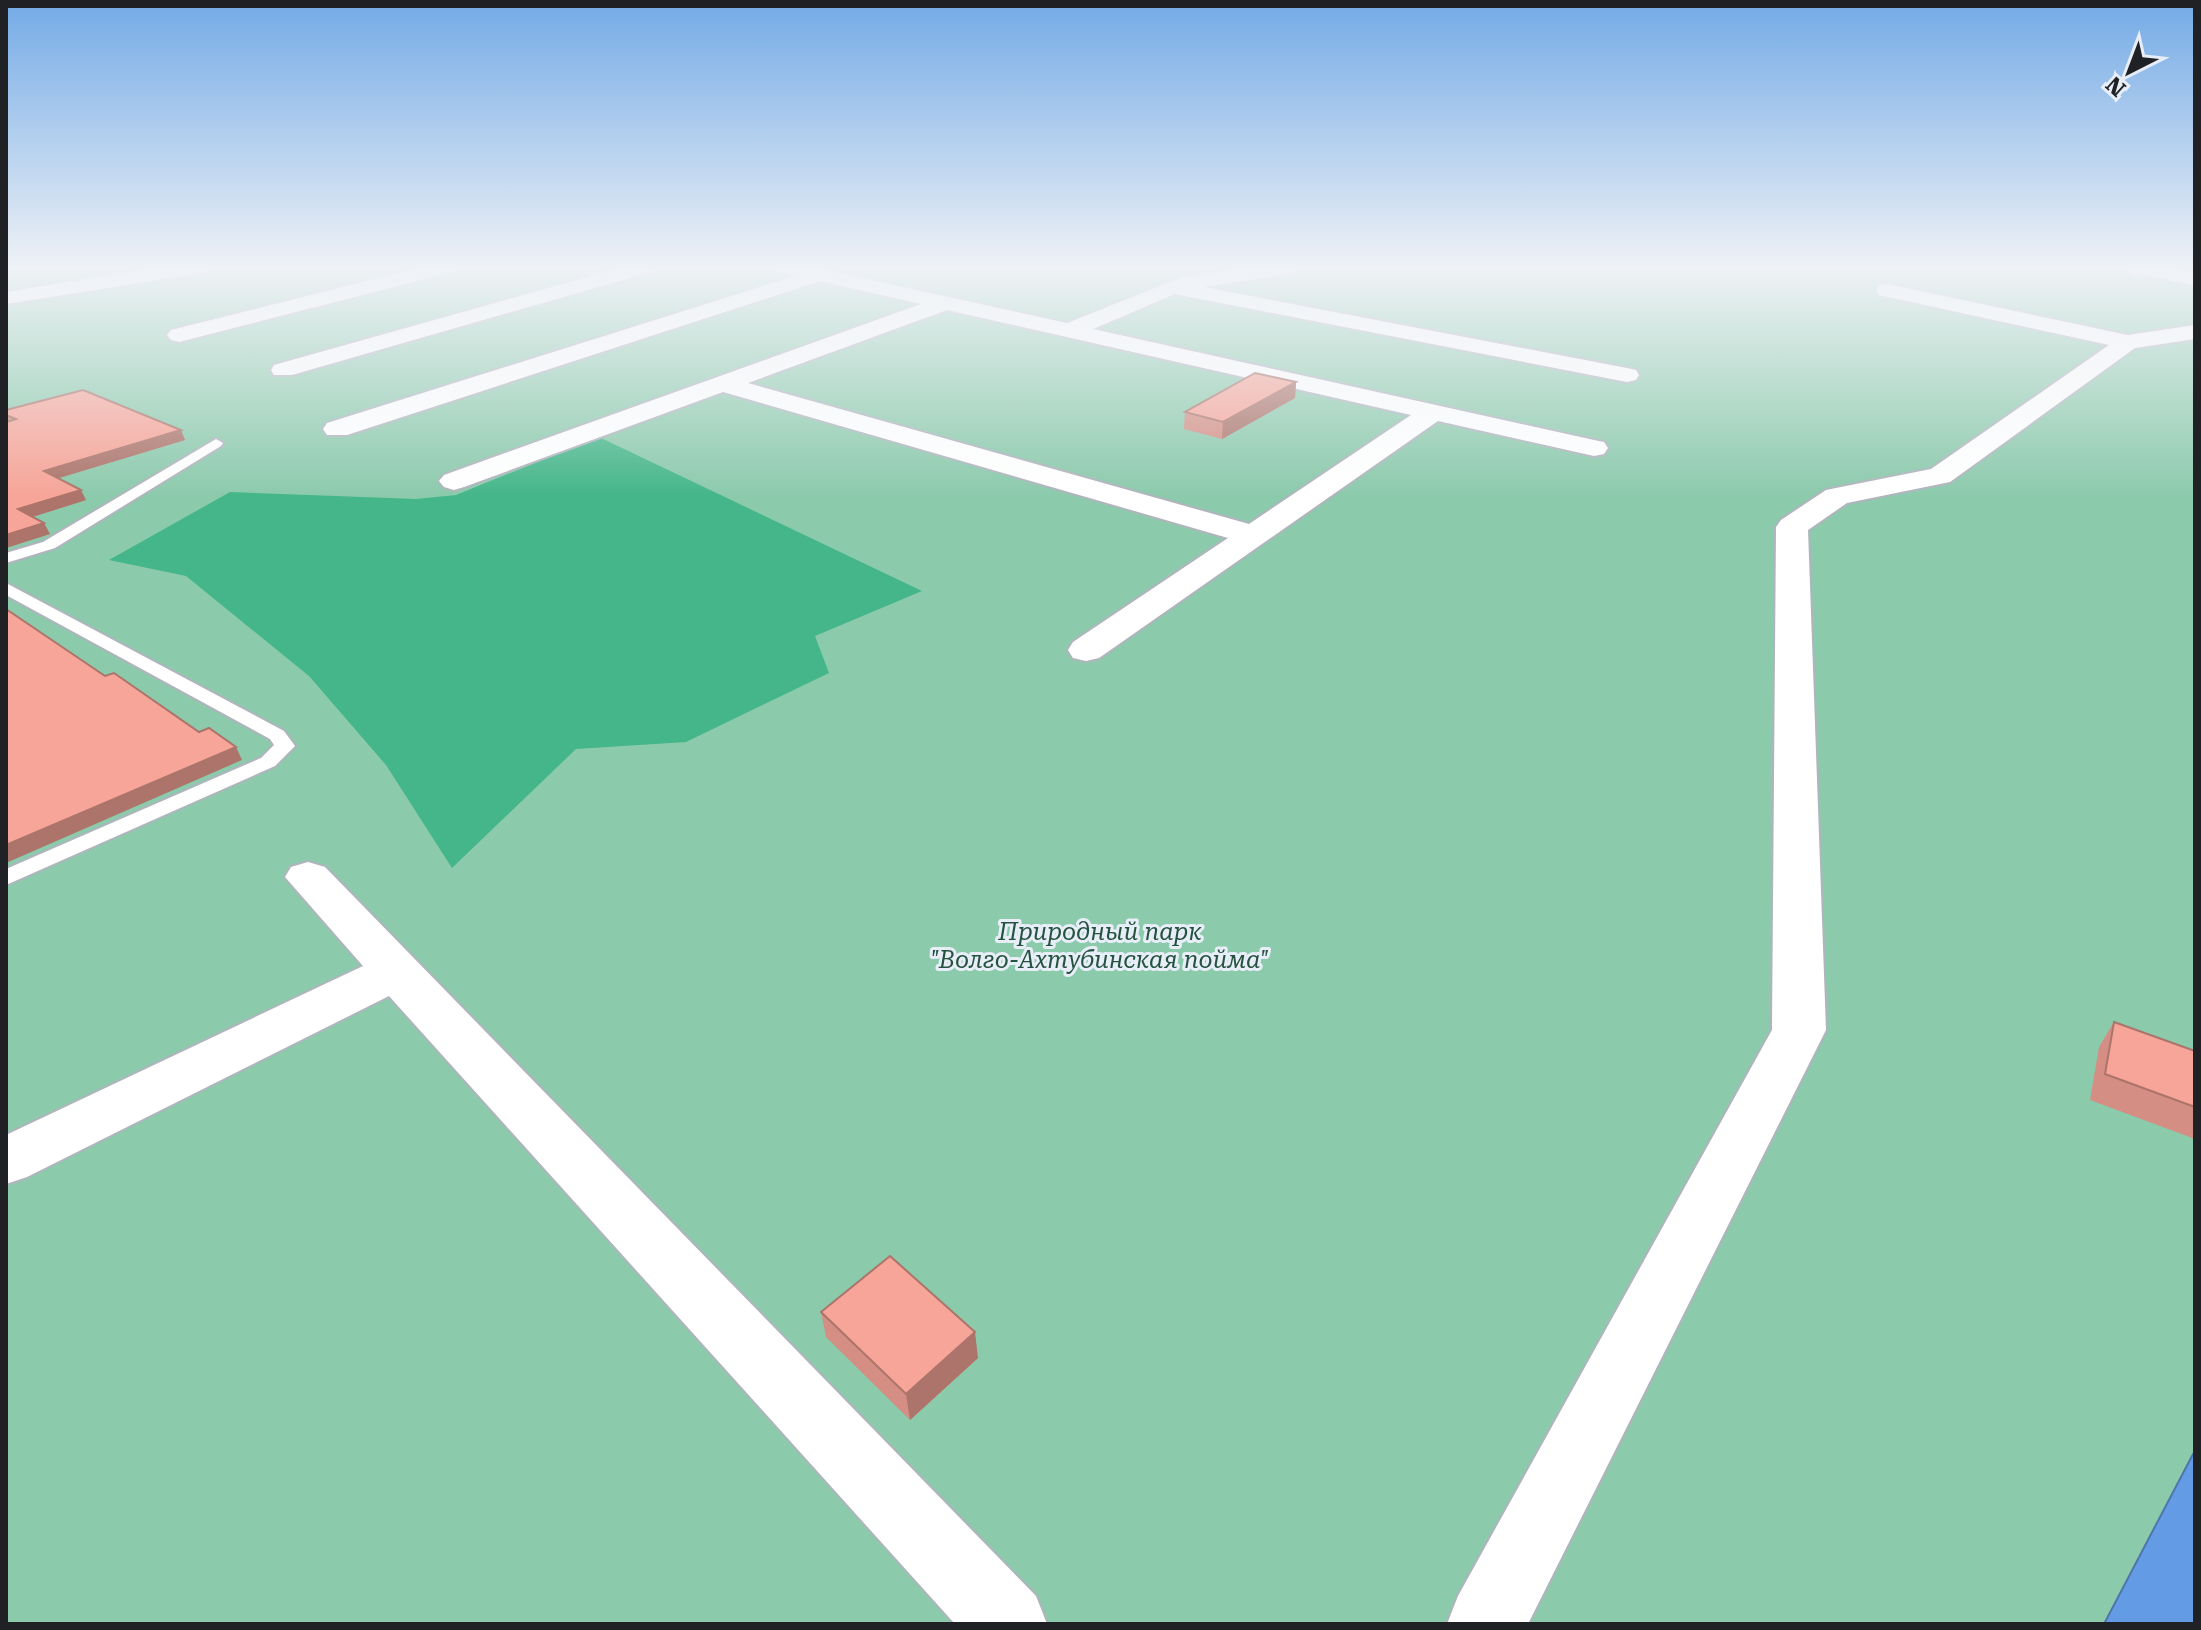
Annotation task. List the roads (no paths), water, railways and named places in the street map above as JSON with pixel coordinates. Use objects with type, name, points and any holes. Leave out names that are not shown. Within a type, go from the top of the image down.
[{"type":"street","points":[[283,370],[378,343]]},
{"type":"street","points":[[337,429],[606,343]]},
{"type":"street","points":[[454,481],[835,343]]},
{"type":"street","points":[[1123,343],[1594,448]]},
{"type":"street","points":[[1462,343],[1627,375]]},
{"type":"street","points":[[1486,1624],[1799,1030],[1792,527],[1837,496],[1940,476],[2127,343]]},
{"type":"street","points":[[722,384],[1254,535]]},
{"type":"street","points":[[1086,650],[1433,412]]},
{"type":"street","points":[[308,877],[1008,1624]]},
{"type":"street","points":[[6,1161],[396,971]]},
{"type":"lane","points":[[6,558],[49,545],[216,443]]},
{"type":"lane","points":[[6,588],[277,735],[285,746],[268,762],[6,878]]},
{"type":"water","points":[[2195,1452],[2195,1624],[2104,1624],[2193,1454]]},
{"type":"park label","name":"Природный парк \"Волго-Ахтубинская пойма\"","points":[[1100,946]]}]
